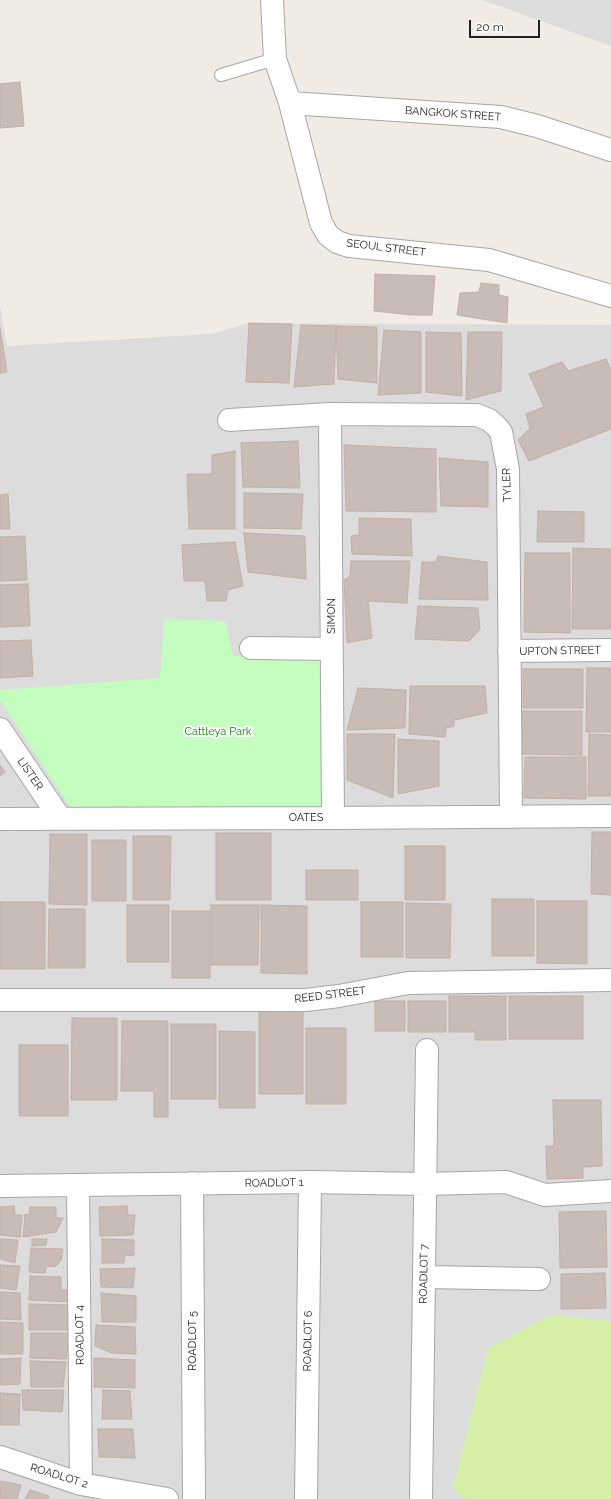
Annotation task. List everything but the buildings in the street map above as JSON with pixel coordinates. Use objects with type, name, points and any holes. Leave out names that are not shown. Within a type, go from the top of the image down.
[{"type":"street","name":"SEOUL STREET","points":[[272,0],[276,59],[290,104],[321,223],[328,235],[337,242],[349,246],[489,260],[611,296]]},
{"type":"street","name":"BANGKOK STREET","points":[[290,104],[501,117],[537,126],[611,150]]},
{"type":"street","name":"TYLER","points":[[229,420],[330,414],[477,415],[489,420],[501,432],[508,469],[511,817]]},
{"type":"street","name":"SIMON","points":[[330,414],[333,818]]},
{"type":"street","points":[[251,648],[332,649]]},
{"type":"street","name":"UPTON STREET","points":[[509,651],[611,650]]},
{"type":"street","name":"LISTER","points":[[0,729],[60,818]]},
{"type":"street","name":"OATES","points":[[0,818],[611,816]]},
{"type":"street","name":"REED STREET","points":[[0,1000],[306,1000],[339,996],[408,983],[611,980]]},
{"type":"street","name":"ROADLOT 7","points":[[421,1499],[427,1050]]},
{"type":"street","name":"ROADLOT 1","points":[[0,1186],[310,1182],[425,1184],[506,1182],[546,1195],[611,1191]]},
{"type":"street","name":"ROADLOT 6","points":[[306,1499],[310,1182]]},
{"type":"street","name":"ROADLOT 5","points":[[192,1184],[194,1499]]},
{"type":"street","name":"ROADLOT 4","points":[[78,1185],[81,1484]]},
{"type":"street","points":[[424,1278],[539,1279]]},
{"type":"street","name":"ROADLOT 2","points":[[0,1456],[81,1484],[167,1499]]},
{"type":"lane","points":[[221,75],[276,59]]},
{"type":"shaded area","points":[[482,0],[611,0],[611,46]]},
{"type":"shaded area","points":[[0,306],[7,346],[211,334],[249,323],[611,325],[611,1499],[0,1499]]},
{"type":"green space","name":"Cattleya Park","points":[[164,619],[225,621],[233,656],[326,656],[327,811],[71,808],[0,700],[0,690],[160,678]]},
{"type":"green space","points":[[551,1315],[611,1321],[611,1499],[465,1499],[453,1488],[488,1348]]}]
